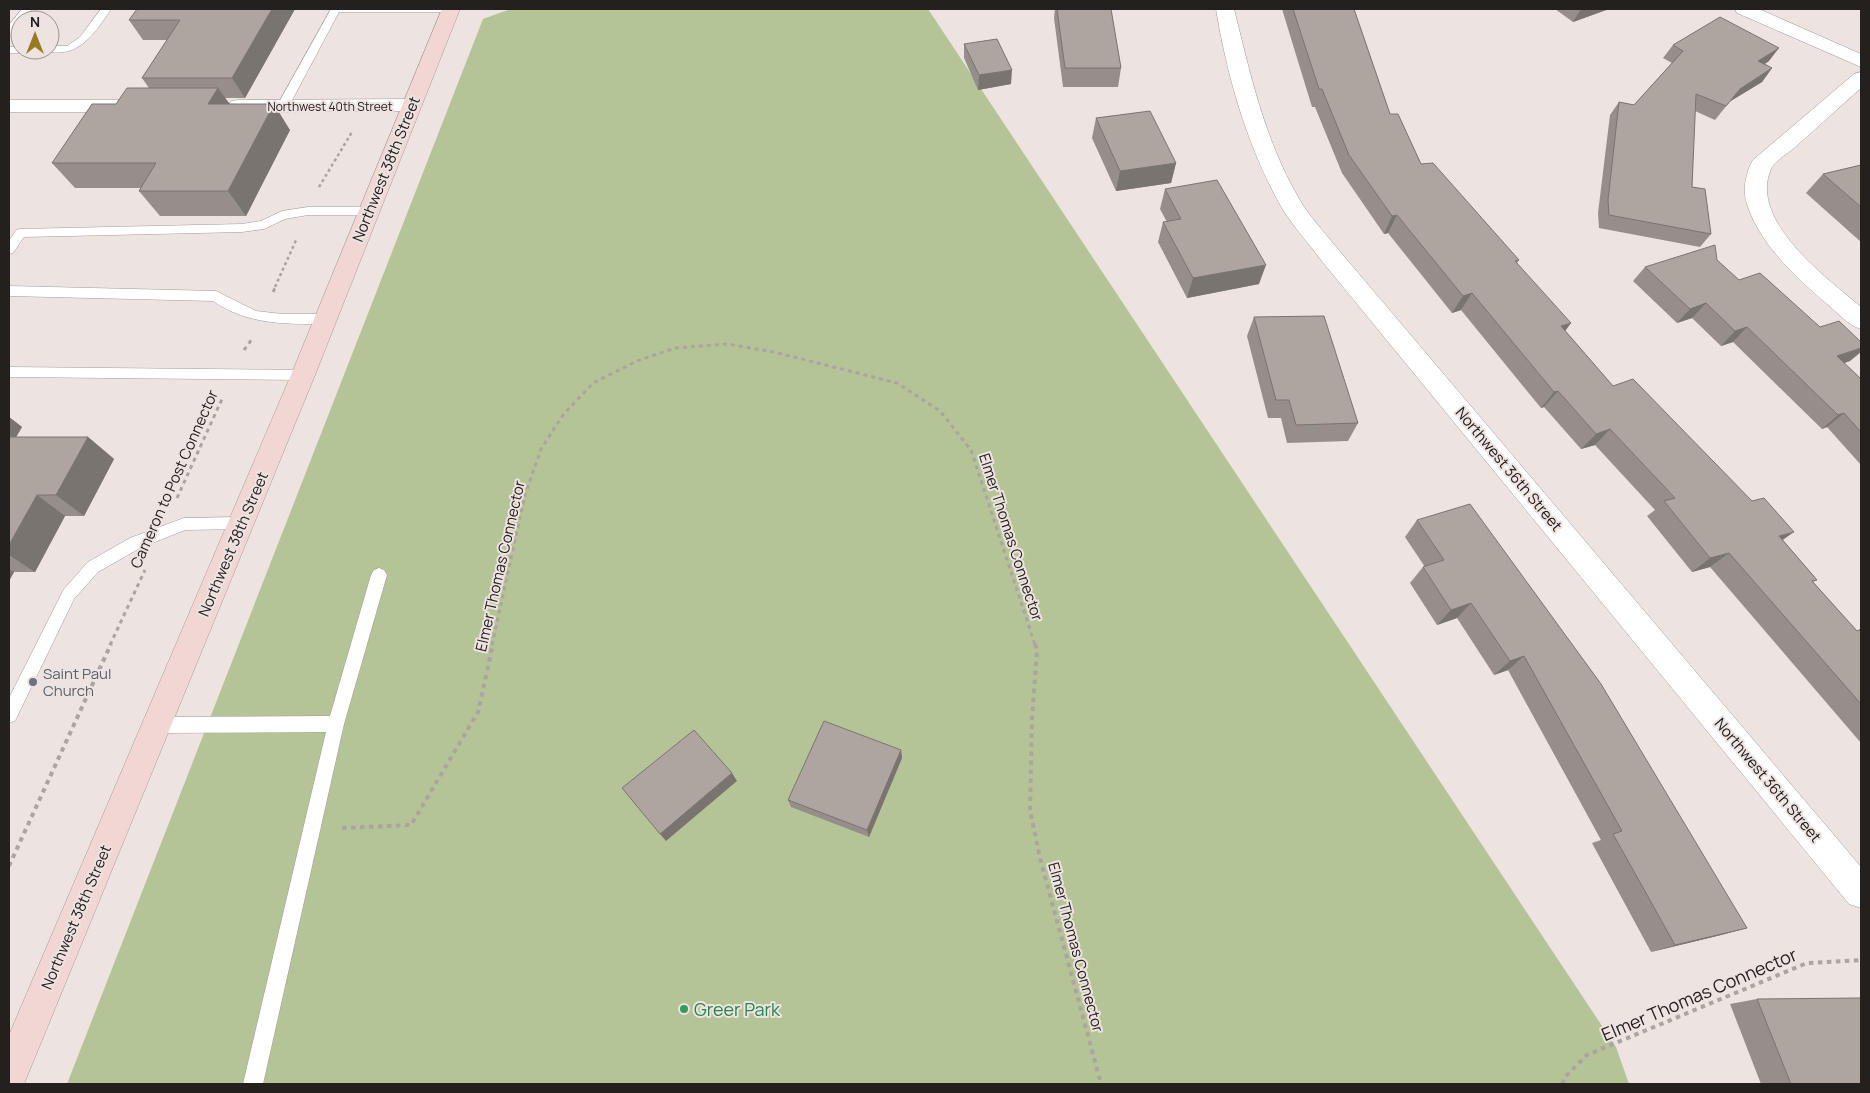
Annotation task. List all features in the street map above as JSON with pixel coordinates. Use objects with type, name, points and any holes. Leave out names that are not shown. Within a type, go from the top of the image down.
[{"type":"main road","name":"Northwest 38th Street","points":[[9,1077],[242,523],[451,9]]},
{"type":"street","name":"Northwest 36th Street","points":[[1225,9],[1247,99],[1263,148],[1289,201],[1329,254],[1861,892]]},
{"type":"street","points":[[1744,9],[1861,61]]},
{"type":"street","points":[[1861,78],[1761,165],[1757,178],[1757,202],[1767,225],[1787,251],[1861,320]]},
{"type":"street","name":"Northwest 40th Street","points":[[216,106],[412,105]]},
{"type":"street","points":[[9,106],[149,106]]},
{"type":"lane","points":[[9,32],[27,9]]},
{"type":"lane","points":[[60,49],[69,49],[84,39],[106,9]]},
{"type":"lane","points":[[283,106],[336,9],[451,9]]},
{"type":"lane","points":[[9,250],[20,233],[242,228],[264,225],[282,215],[308,211],[370,211]]},
{"type":"lane","points":[[9,291],[216,296],[231,308],[262,317],[326,319]]},
{"type":"lane","points":[[9,372],[303,375]]},
{"type":"lane","points":[[9,715],[69,594],[93,567],[135,542],[184,524],[242,523]]},
{"type":"lane","points":[[253,1084],[336,724],[379,575]]},
{"type":"lane","points":[[157,725],[336,724]]},
{"type":"path","name":"Cameron to Post Connector","points":[[9,866],[232,374],[262,317],[318,189],[367,105]]},
{"type":"path","name":"Elmer Thomas Connector","points":[[311,830],[411,825],[478,712],[526,495],[541,450],[563,415],[593,383],[637,361],[675,348],[727,344],[774,352],[897,383],[940,411],[971,450],[1037,650],[1032,719],[1030,810],[1040,858],[1100,1084]]},
{"type":"path","name":"Elmer Thomas Connector","points":[[1562,1084],[1566,1076],[1587,1055],[1807,963],[1861,960]]},
{"type":"green space","name":"Greer Park","points":[[511,9],[928,9],[1616,1047],[1629,1084],[67,1084],[483,19]]},
{"type":"building","points":[[137,9],[272,9],[232,78],[142,78],[180,20],[129,20]]},
{"type":"building","points":[[1057,9],[1111,9],[1121,68],[1065,68]]},
{"type":"building","points":[[1293,9],[1354,9],[1390,114],[1398,114],[1421,164],[1433,163],[1519,260],[1515,261],[1571,323],[1561,326],[1613,386],[1633,379],[1752,501],[1764,498],[1794,532],[1779,536],[1817,580],[1812,581],[1857,631],[1861,629],[1861,704],[1729,553],[1710,558],[1664,501],[1675,498],[1610,429],[1596,434],[1558,391],[1554,392],[1472,293],[1463,296],[1397,215],[1392,216],[1349,155],[1322,89],[1319,89]]},
{"type":"building","points":[[1720,17],[1779,48],[1758,61],[1772,68],[1740,89],[1726,106],[1696,94],[1692,187],[1705,189],[1711,234],[1609,215],[1608,200],[1619,102],[1634,105],[1683,51],[1673,45]]},
{"type":"building","points":[[997,39],[1012,70],[979,75],[964,44]]},
{"type":"building","points":[[127,88],[218,88],[208,104],[274,104],[228,191],[139,191],[156,163],[52,163],[92,104],[116,104]]},
{"type":"building","points":[[1150,111],[1176,163],[1120,171],[1096,118]]},
{"type":"building","points":[[1861,165],[1861,207],[1823,174]]},
{"type":"building","points":[[1217,180],[1266,265],[1193,278],[1163,222],[1181,219],[1165,189]]},
{"type":"building","points":[[1715,245],[1717,260],[1739,280],[1760,273],[1820,327],[1839,321],[1861,342],[1861,348],[1837,356],[1861,379],[1861,432],[1844,413],[1838,415],[1747,327],[1735,331],[1706,303],[1690,309],[1645,267]]},
{"type":"building","points":[[1324,316],[1358,423],[1296,425],[1289,400],[1276,400],[1254,317]]},
{"type":"building","points":[[9,437],[88,437],[56,495],[37,495],[9,545]]},
{"type":"building","points":[[1470,504],[1601,684],[1747,928],[1675,945],[1613,834],[1622,831],[1524,656],[1510,661],[1471,603],[1451,610],[1423,567],[1444,560],[1417,520]]},
{"type":"building","points":[[824,721],[901,750],[867,830],[788,800]]},
{"type":"building","points":[[694,730],[732,773],[660,834],[622,788]]},
{"type":"building","points":[[1861,998],[1861,1084],[1791,1084],[1757,999]]},
{"type":"place","name":"Saint Paul Church","points":[[33,682]]},
{"type":"place","name":"Greer Park","points":[[684,1009]]}]
